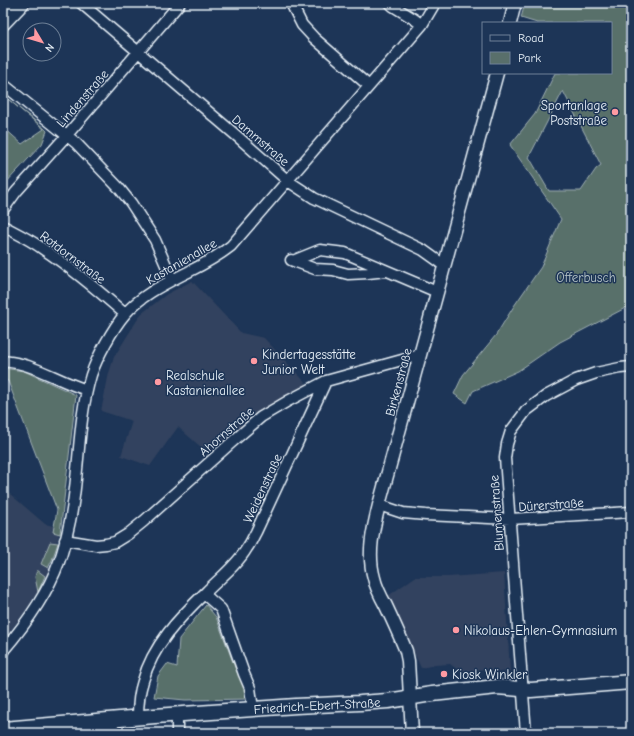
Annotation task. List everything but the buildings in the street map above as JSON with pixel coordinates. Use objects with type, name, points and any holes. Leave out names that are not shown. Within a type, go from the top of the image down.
[{"type":"main road","points":[[3,23],[22,3]]},
{"type":"main road","name":"Friedrich-Ebert-Straße","points":[[3,728],[112,726],[138,717],[360,703],[497,687],[531,690],[631,682]]},
{"type":"street","name":"Dammstraße","points":[[81,3],[288,181],[308,195],[409,242],[444,265]]},
{"type":"street","name":"Lindenstraße","points":[[3,210],[16,192],[180,3]]},
{"type":"street","points":[[291,3],[302,25],[314,38],[369,86]]},
{"type":"street","points":[[390,3],[422,26]]},
{"type":"street","name":"Kastanienallee","points":[[3,651],[32,614],[47,589],[59,562],[70,521],[87,390],[92,373],[111,334],[125,314],[135,304],[161,285],[220,255],[231,246],[422,26],[435,3]]},
{"type":"street","points":[[510,22],[515,3]]},
{"type":"street","name":"Birkenstraße","points":[[412,733],[408,661],[406,651],[373,577],[371,545],[379,505],[497,74]]},
{"type":"street","points":[[3,84],[76,143],[119,188],[131,203],[155,240],[172,279]]},
{"type":"street","name":"Rotdornstraße","points":[[3,226],[42,248],[56,258],[84,279],[125,314]]},
{"type":"street","points":[[387,271],[348,274],[333,270],[315,269],[290,260],[320,250],[345,253],[437,292]]},
{"type":"street","name":"Ahornstraße","points":[[65,540],[96,545],[115,542],[144,521],[231,442],[261,417],[326,381],[420,355]]},
{"type":"street","points":[[3,361],[28,366],[73,386],[87,390]]},
{"type":"street","name":"Blumenstraße","points":[[526,733],[505,458],[507,444],[511,431],[526,412],[546,396],[576,380],[596,373],[631,367]]},
{"type":"street","name":"Weidenstraße","points":[[138,717],[143,681],[154,653],[181,618],[235,564],[247,548],[256,532],[326,381]]},
{"type":"street","name":"Dürerstraße","points":[[379,505],[403,513],[510,519],[631,512]]},
{"type":"street","points":[[204,594],[221,609],[250,688],[252,702]]},
{"type":"street","points":[[177,715],[177,733]]},
{"type":"shaded area","name":"Realschule Kastanienallee","points":[[192,281],[241,333],[264,338],[307,384],[241,428],[210,455],[178,427],[150,466],[121,456],[132,421],[101,411],[109,373],[114,357],[141,314],[167,294]]},
{"type":"shaded area","points":[[3,488],[45,524],[61,528],[48,572],[24,613],[3,640]]},
{"type":"shaded area","name":"Nikolaus-Ehlen-Gymnasium","points":[[504,573],[510,671],[489,673],[486,669],[461,672],[450,664],[421,668],[388,596],[415,577],[448,577]]},
{"type":"green space","name":"Offerbusch","points":[[525,3],[617,3],[619,6],[624,3],[631,3],[631,305],[560,342],[518,371],[473,391],[467,403],[454,394],[463,375],[496,335],[541,267],[561,219],[510,145],[535,114],[555,74],[612,74],[612,22],[534,22],[521,18]],"holes":[[[563,91],[601,165],[596,169],[581,191],[549,191],[529,157]]]},
{"type":"green space","points":[[3,95],[47,131],[42,144],[3,186],[3,127],[22,144],[44,129]]},
{"type":"green space","points":[[3,368],[24,371],[76,395],[60,534],[53,532],[57,510],[8,381],[3,379]]},
{"type":"green space","points":[[50,542],[58,543],[48,568],[41,564]]},
{"type":"green space","points":[[37,570],[45,576],[38,592],[35,577]]},
{"type":"green space","points":[[206,605],[216,617],[236,670],[251,699],[185,700],[154,697],[158,676],[167,664],[177,667],[179,639]]},
{"type":"place","name":"Sportanlage Poststraße","points":[[615,112]]},
{"type":"place","name":"Kindertagesstätte Junior Welt","points":[[254,361]]},
{"type":"place","name":"Realschule Kastanienallee","points":[[158,382]]},
{"type":"place","name":"Nikolaus-Ehlen-Gymnasium","points":[[456,630]]},
{"type":"place","name":"Kiosk Winkler","points":[[444,674]]}]
